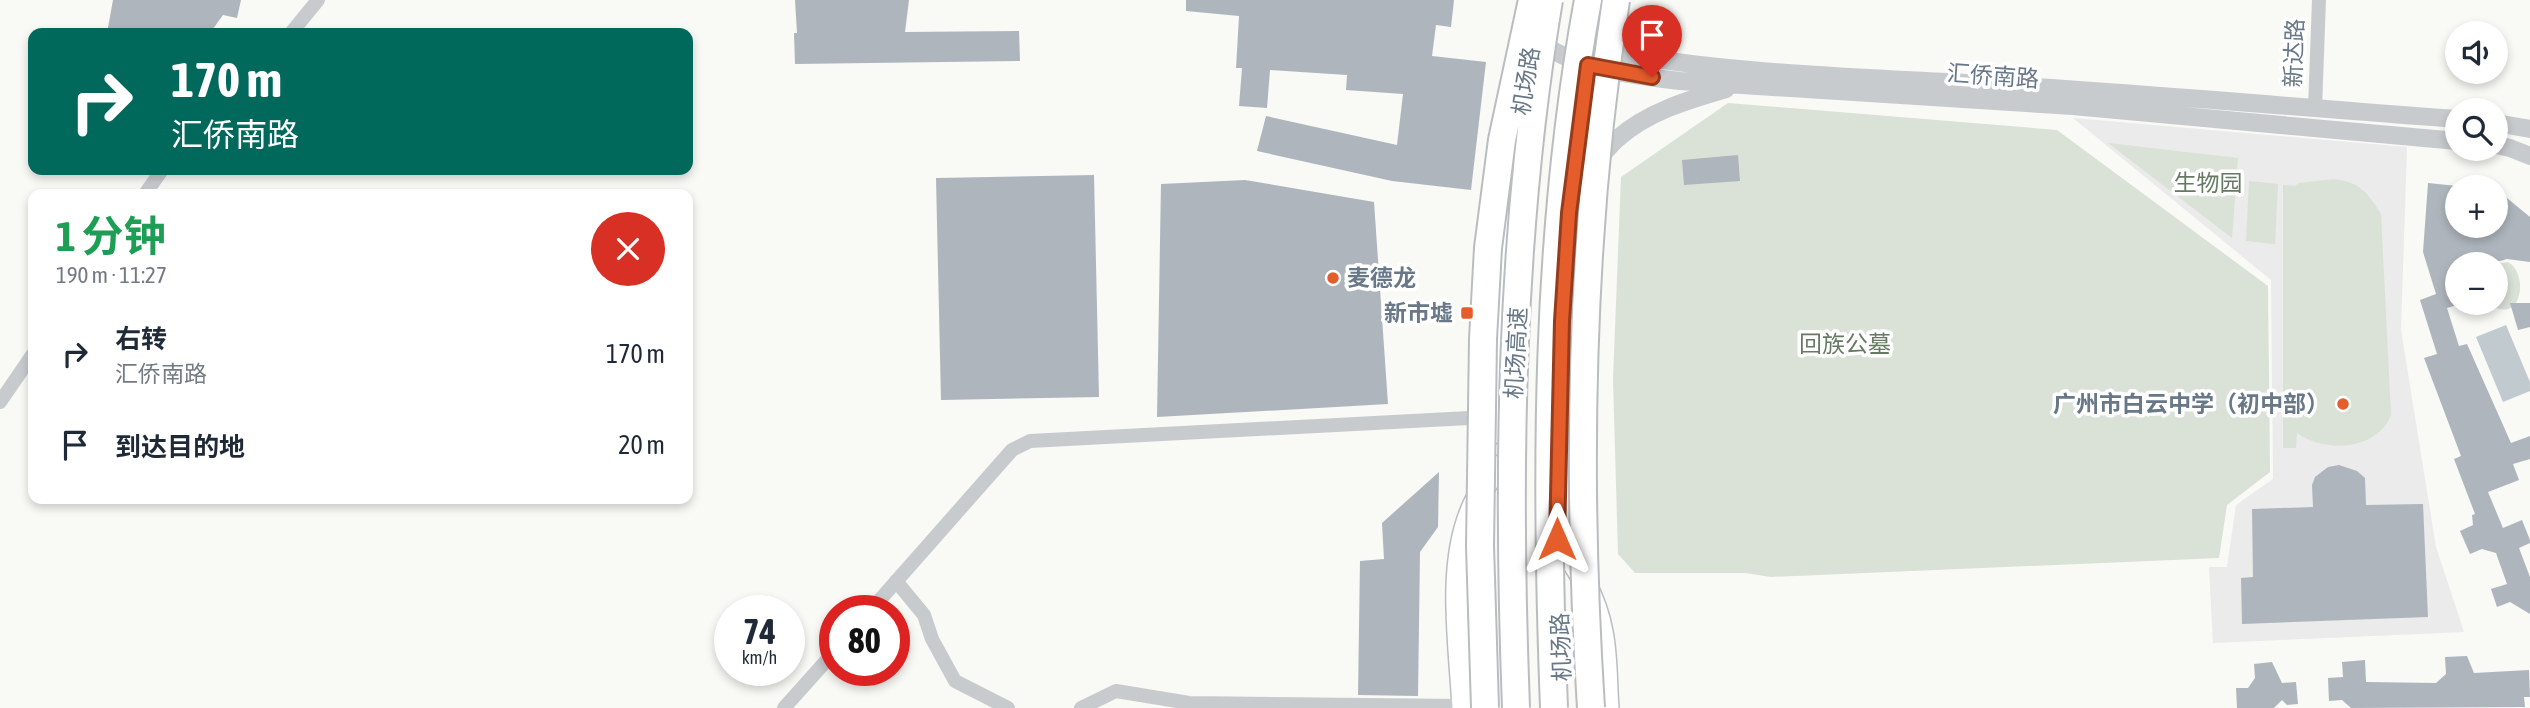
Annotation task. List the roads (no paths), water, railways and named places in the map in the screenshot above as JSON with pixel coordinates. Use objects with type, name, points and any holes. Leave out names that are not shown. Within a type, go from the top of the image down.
[{"type":"highway","points":[[1471,707],[1488,248],[1506,118],[1530,0]]},
{"type":"highway","name":"机场路","points":[[1508,708],[1500,466],[1501,328],[1514,155],[1539,0]]},
{"type":"highway","name":"机场高速","points":[[1516,708],[1512,494],[1515,367],[1530,154],[1537,80],[1549,0]]},
{"type":"highway","name":"机场高速","points":[[1554,708],[1549,502],[1552,351],[1567,148],[1588,0]]},
{"type":"highway","name":"机场路","points":[[1563,708],[1557,539],[1560,372],[1572,194],[1589,56],[1600,0]]},
{"type":"highway","points":[[1591,708],[1583,562],[1584,378],[1597,149],[1616,0]]},
{"type":"main road","points":[[1525,85],[1522,51],[1530,0]]},
{"type":"main road","points":[[1471,707],[1458,622],[1460,550],[1472,508],[1486,483],[1500,466]]},
{"type":"main road","points":[[1557,539],[1575,564],[1597,609],[1603,632],[1608,708]]},
{"type":"street","points":[[295,28],[318,0]]},
{"type":"street","name":"新达路","points":[[2315,109],[2319,0]]},
{"type":"street","name":"汇侨南路","points":[[1533,37],[1546,47],[1589,56],[1657,60],[1744,70],[2025,86],[2445,118]]},
{"type":"street","name":"汇侨南路","points":[[1589,56],[1635,75],[1739,86],[1995,100],[2445,140]]},
{"type":"street","points":[[1572,194],[1617,139],[1634,126],[1675,105],[1739,86]]},
{"type":"street","points":[[2263,124],[2264,105]]},
{"type":"street","points":[[2508,125],[2530,129]]},
{"type":"street","points":[[2508,148],[2530,156]]},
{"type":"street","points":[[0,402],[28,362]]},
{"type":"street","points":[[884,595],[1012,450],[1030,441],[1500,416]]},
{"type":"street","points":[[896,581],[924,615],[932,639],[956,681],[1008,708]]},
{"type":"street","points":[[784,708],[819,669]]},
{"type":"street","points":[[1081,708],[1116,691],[1188,705],[1471,707]]},
{"type":"place","name":"麦德龙","points":[[1333,278]]},
{"type":"place","name":"新市墟","points":[[1467,313]]},
{"type":"place","name":"广州市白云中学（初中部）","points":[[2343,404]]},
{"type":"park label","name":"生物园","points":[[2208,183]]},
{"type":"park label","name":"回族公墓","points":[[1845,344]]}]
